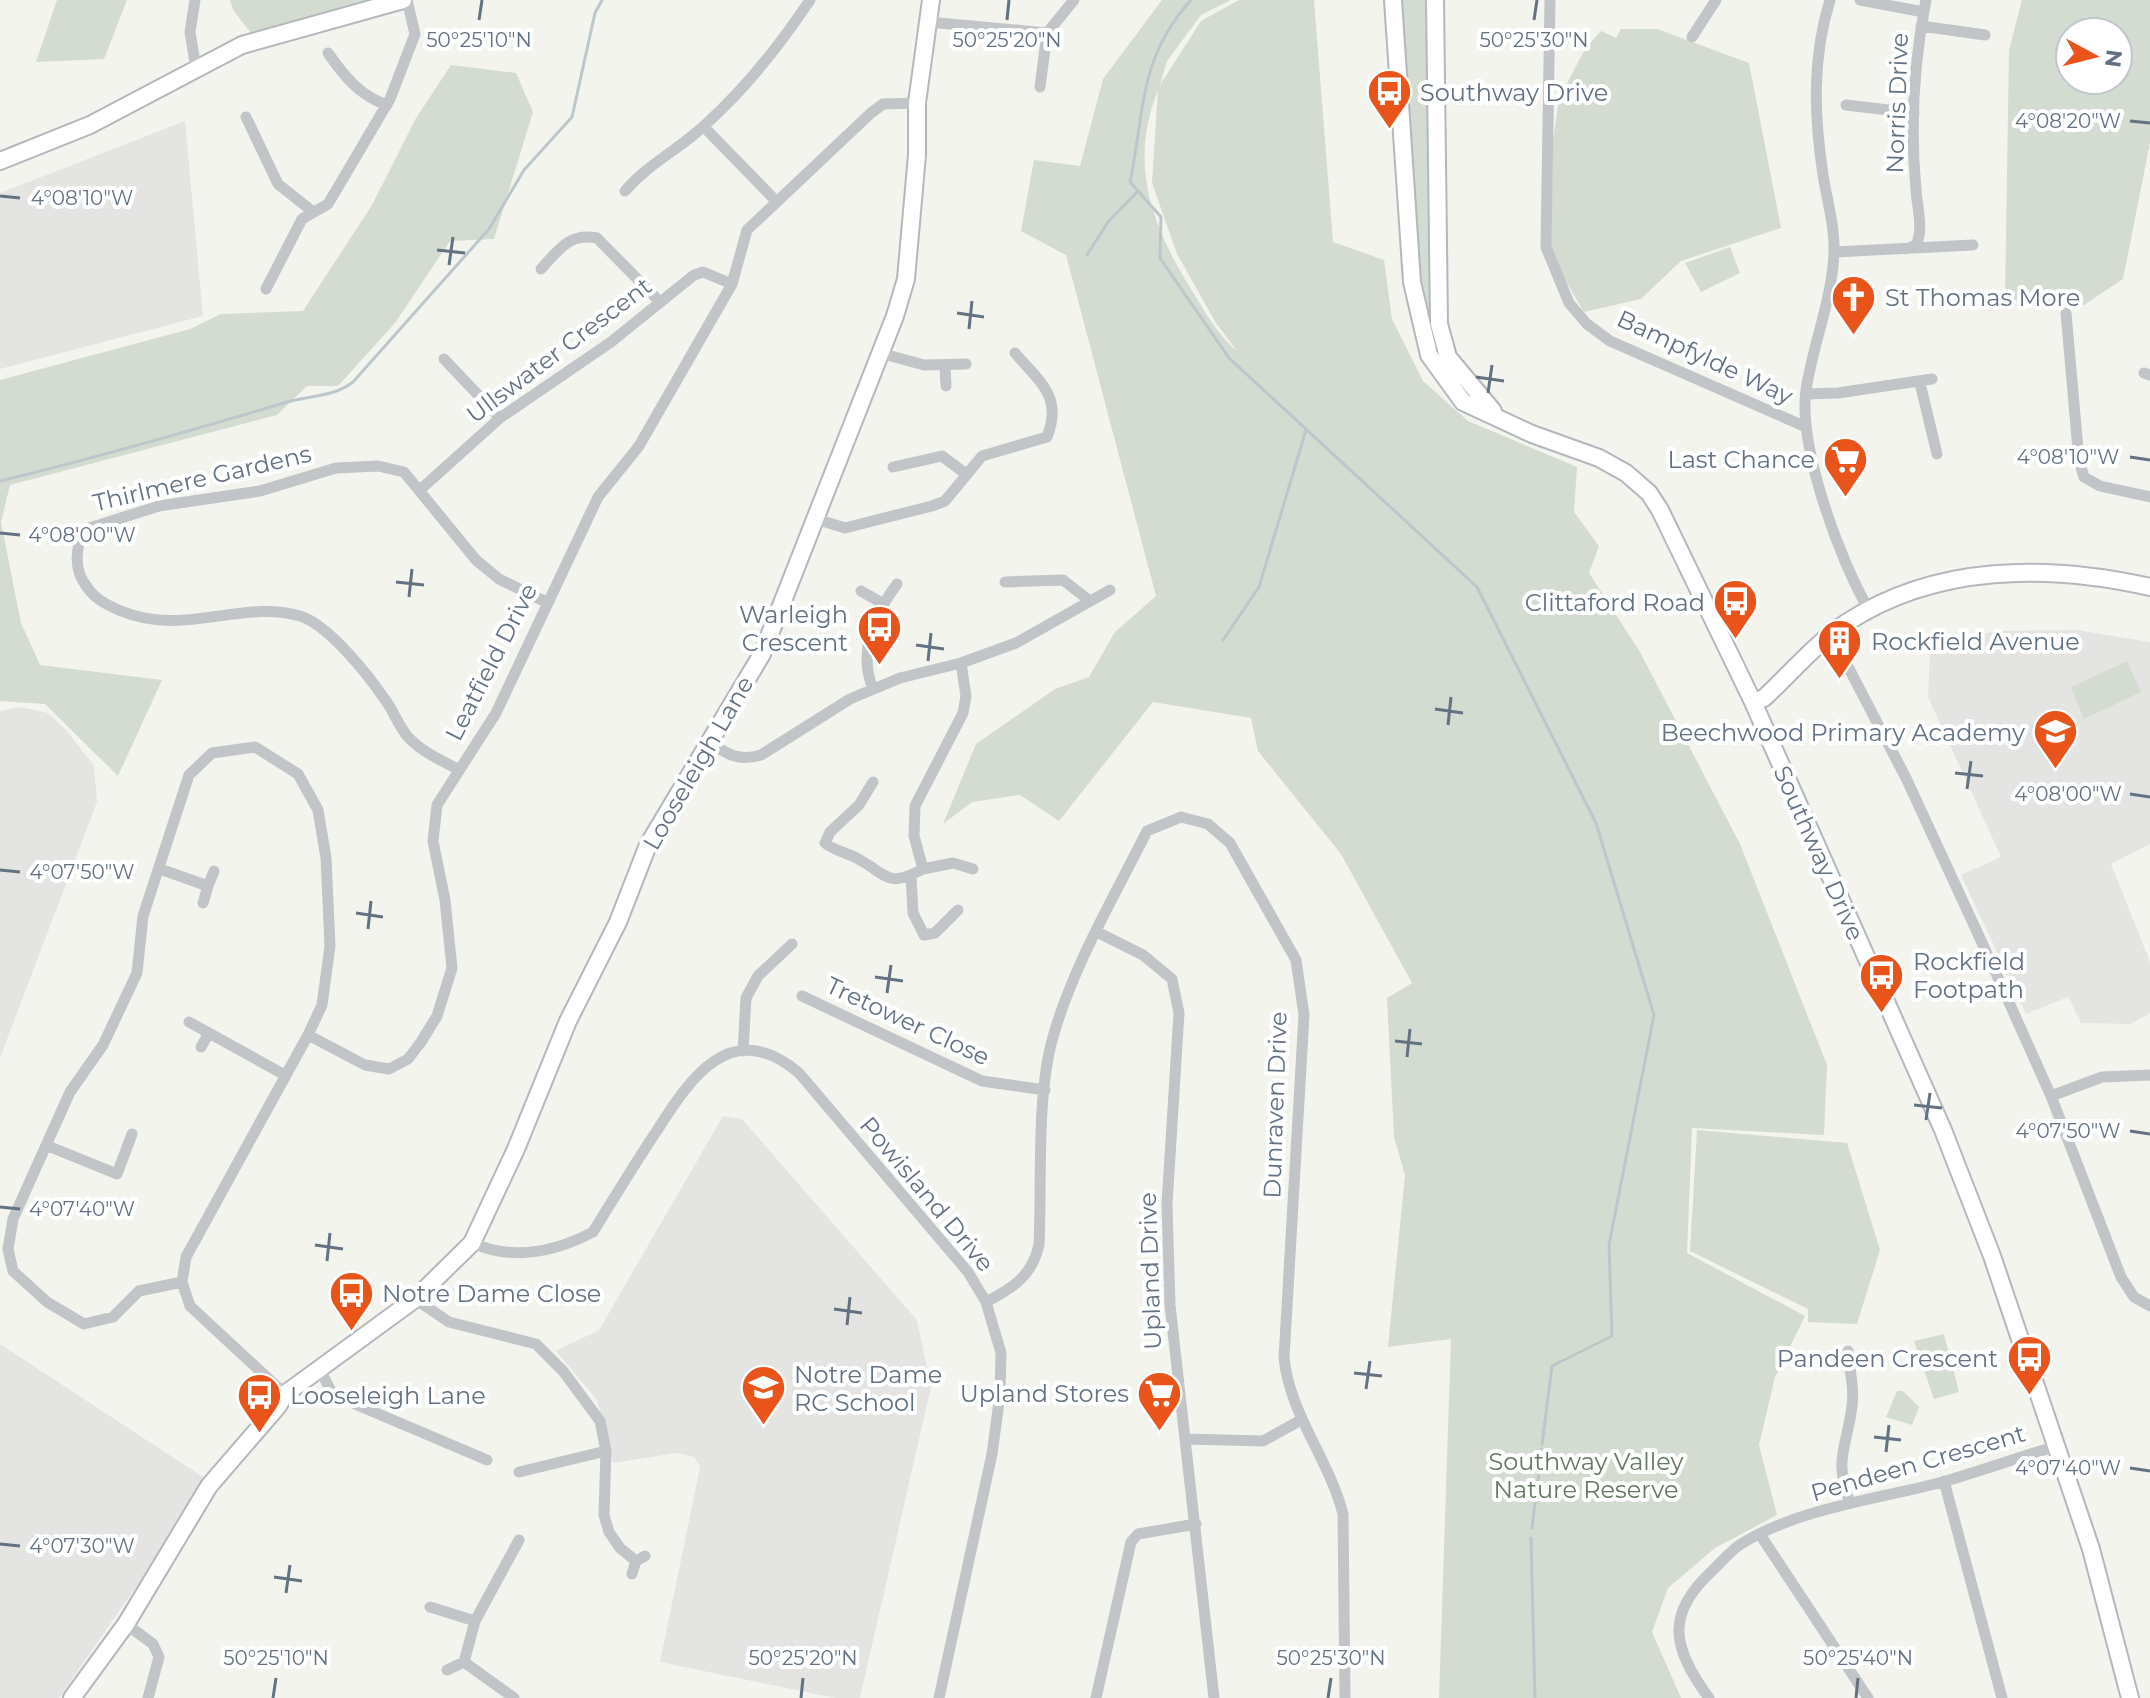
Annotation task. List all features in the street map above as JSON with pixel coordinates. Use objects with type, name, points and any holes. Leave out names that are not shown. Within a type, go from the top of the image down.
[{"type":"street","points":[[195,0],[190,32],[196,69]]},
{"type":"street","points":[[0,161],[90,125],[242,45],[405,0],[415,34],[387,105],[328,204],[302,219],[266,289]]},
{"type":"street","points":[[625,191],[645,168],[704,127],[741,91],[810,0]]},
{"type":"street","name":"Looseleigh Lane","points":[[72,1698],[126,1624],[209,1486],[285,1394],[415,1299],[472,1243],[516,1149],[568,1021],[618,922],[648,845],[762,654],[880,353],[906,279],[917,155],[917,103],[931,0]]},
{"type":"street","points":[[1040,87],[1047,33],[1074,0]]},
{"type":"street","name":"Southway Drive","points":[[1393,0],[1417,313],[1429,355],[1463,402],[1599,458],[1626,473],[1649,493],[1753,702],[1943,1130],[1992,1256],[2091,1549],[2130,1698]]},
{"type":"street","name":"Southway Drive","points":[[1435,0],[1439,324],[1448,357],[1499,418]]},
{"type":"street","points":[[1550,3],[1561,0]]},
{"type":"street","points":[[1692,37],[1716,0]]},
{"type":"street","name":"Bampfylde Way","points":[[1830,0],[1816,63],[1816,100],[1834,252],[1828,302],[1806,394],[1806,427],[1819,488],[1869,610]]},
{"type":"street","points":[[1860,0],[1925,6]]},
{"type":"street","name":"Bampfylde Way","points":[[1550,3],[1546,247],[1569,303],[1587,324],[1610,341],[1806,427]]},
{"type":"street","name":"Norris Drive","points":[[1906,249],[1916,245],[1920,232],[1912,157],[1925,6]]},
{"type":"street","points":[[928,22],[1047,33]]},
{"type":"street","points":[[1921,26],[1985,35]]},
{"type":"street","points":[[328,53],[347,79],[372,100],[387,105]]},
{"type":"street","name":"Leatfield Drive","points":[[308,1035],[365,1065],[389,1069],[408,1059],[437,1016],[452,968],[445,900],[433,841],[437,805],[496,713],[598,497],[639,446],[732,284],[747,230],[775,200],[883,104],[917,103]]},
{"type":"street","points":[[1846,105],[1914,113]]},
{"type":"street","points":[[246,117],[278,184],[312,211]]},
{"type":"street","points":[[704,127],[775,200]]},
{"type":"street","points":[[541,269],[567,241],[584,235],[597,238],[660,302]]},
{"type":"street","points":[[1834,252],[1973,245]]},
{"type":"street","name":"Ullswater Crescent","points":[[421,489],[500,418],[611,342],[703,272],[732,284]]},
{"type":"street","points":[[2066,313],[2079,461],[2084,477],[2100,486],[2150,497]]},
{"type":"street","points":[[2067,335],[2080,335]]},
{"type":"street","points":[[880,353],[924,365],[966,364]]},
{"type":"street","points":[[816,519],[845,528],[932,506],[945,501],[982,456],[1047,437],[1055,411],[1052,398],[1015,353]]},
{"type":"street","points":[[1024,364],[1033,354]]},
{"type":"street","points":[[444,359],[500,418]]},
{"type":"street","points":[[945,366],[946,386]]},
{"type":"street","points":[[1806,394],[1926,381],[1937,454]]},
{"type":"street","points":[[893,467],[942,456],[966,474]]},
{"type":"street","name":"Thirlmere Gardens","points":[[459,770],[425,752],[407,736],[388,702],[359,666],[320,627],[301,616],[268,613],[191,622],[146,621],[94,597],[80,578],[77,565],[83,530],[159,506],[260,491],[336,468],[378,466],[404,472],[476,560],[499,579],[546,602]]},
{"type":"street","points":[[1753,702],[1764,698],[1831,634],[1869,610],[1917,589],[1992,573],[2087,576],[2150,587]]},
{"type":"street","points":[[1005,582],[1063,580],[1090,601]]},
{"type":"street","points":[[873,689],[864,658],[882,603],[897,584]]},
{"type":"street","points":[[708,741],[728,755],[750,759],[774,749],[823,716],[873,689],[1016,643],[1110,590]]},
{"type":"street","points":[[861,591],[882,603]]},
{"type":"street","points":[[1831,634],[1906,778],[2051,1096],[2121,1277],[2134,1297],[2150,1306]]},
{"type":"street","points":[[923,869],[914,836],[915,806],[963,713],[966,696],[961,663]]},
{"type":"street","points":[[182,1282],[139,1291],[113,1317],[84,1324],[47,1302],[13,1271],[8,1249],[13,1219],[70,1092],[103,1045],[137,973],[143,916],[189,775],[212,753],[255,747],[298,774],[318,810],[326,858],[330,946],[322,1005],[186,1257],[182,1282],[190,1306],[285,1394]]},
{"type":"street","points":[[873,782],[859,805],[825,839],[826,845],[864,862],[884,878],[900,880],[942,863],[973,869]]},
{"type":"street","name":"Dunraven Drive","points":[[986,1302],[1009,1291],[1035,1263],[1039,1245],[1045,1090],[1052,1039],[1097,932],[1147,831],[1181,817],[1208,824],[1230,843],[1296,960],[1304,1015],[1284,1358],[1291,1398],[1337,1490],[1343,1514],[1345,1698]]},
{"type":"street","points":[[839,867],[845,853]]},
{"type":"street","points":[[160,869],[208,886]]},
{"type":"street","points":[[203,903],[214,871]]},
{"type":"street","points":[[911,876],[913,913],[924,935],[935,933],[958,910]]},
{"type":"street","name":"Upland Drive","points":[[1097,932],[1143,955],[1172,979],[1179,1013],[1167,1204],[1167,1252],[1173,1335],[1214,1698]]},
{"type":"street","points":[[472,1243],[489,1251],[516,1254],[571,1244],[593,1232],[688,1083],[715,1058],[743,1051],[746,998],[758,976],[792,944]]},
{"type":"street","name":"Tretower Close","points":[[802,996],[982,1081],[1045,1090]]},
{"type":"street","points":[[189,1022],[283,1074]]},
{"type":"street","points":[[201,1047],[209,1033]]},
{"type":"street","name":"Powisland Drive","points":[[743,1051],[774,1056],[799,1073],[968,1272],[986,1302],[1001,1353],[997,1425],[939,1698]]},
{"type":"street","points":[[2051,1096],[2102,1077],[2150,1075]]},
{"type":"street","points":[[48,1146],[117,1174],[132,1134]]},
{"type":"street","points":[[415,1299],[449,1322],[536,1344],[563,1371],[600,1421],[606,1451],[604,1515],[609,1532],[620,1548],[640,1558],[632,1574]]},
{"type":"street","points":[[1848,1351],[1849,1376],[1853,1382],[1852,1408],[1843,1442],[1840,1472],[1850,1503]]},
{"type":"street","points":[[319,1368],[331,1391],[487,1460]]},
{"type":"street","points":[[1187,1439],[1263,1441],[1301,1420]]},
{"type":"street","name":"Pendeen Crescent","points":[[1709,1698],[1681,1648],[1681,1613],[1690,1591],[1738,1546],[1850,1503],[1944,1481],[2057,1446]]},
{"type":"street","points":[[519,1472],[606,1451]]},
{"type":"street","points":[[1944,1481],[2002,1698]]},
{"type":"street","points":[[1096,1698],[1131,1542],[1138,1534],[1196,1524]]},
{"type":"street","points":[[1761,1536],[1868,1698]]},
{"type":"street","points":[[447,1670],[464,1662],[475,1621],[519,1540]]},
{"type":"street","points":[[430,1607],[475,1621]]},
{"type":"street","points":[[126,1624],[153,1644],[159,1657],[148,1698]]},
{"type":"street","points":[[464,1662],[509,1696]]},
{"type":"shaded area","points":[[185,121],[203,316],[0,369],[0,193]]},
{"type":"shaded area","name":"Beechwood Primary Academy","points":[[2077,630],[2150,642],[2150,844],[2111,864],[2150,962],[2150,1013],[2131,1024],[2081,1023],[2068,997],[2026,1014],[1961,875],[2001,857],[1928,697],[1930,650],[1958,639],[1996,631]]},
{"type":"shaded area","points":[[19,707],[48,713],[66,730],[94,765],[97,802],[0,1058],[0,711]]},
{"type":"shaded area","name":"Notre Dame RC School","points":[[723,1116],[742,1119],[917,1320],[931,1387],[860,1698],[835,1698],[660,1662],[700,1467],[694,1457],[677,1453],[613,1463],[597,1400],[556,1351],[599,1330]]},
{"type":"shaded area","points":[[0,1344],[203,1477],[149,1568],[59,1698],[0,1698]]},
{"type":"green space","points":[[57,0],[127,0],[104,59],[36,62]]},
{"type":"green space","points":[[230,0],[371,0],[251,33],[233,10]]},
{"type":"green space","name":"Southway Valley Nature Reserve","points":[[1162,0],[1231,0],[1201,15],[1167,61],[1160,85],[1201,21],[1239,0],[1314,0],[1333,242],[1384,260],[1392,319],[1423,381],[1468,421],[1577,467],[1574,512],[1599,546],[1589,573],[1640,652],[1740,844],[1827,1065],[1824,1135],[1692,1128],[1687,1253],[1805,1316],[1775,1377],[1759,1445],[1777,1515],[1715,1548],[1668,1588],[1652,1632],[1681,1698],[1439,1698],[1451,1339],[1388,1347],[1405,1175],[1394,1137],[1387,998],[1412,983],[1341,854],[1258,751],[1251,718],[1153,702],[1059,821],[1020,795],[972,802],[943,824],[976,744],[1055,689],[1089,677],[1115,632],[1156,596],[1066,255],[1021,231],[1034,160],[1080,166],[1103,79]],"holes":[[[1158,90],[1152,183],[1177,254],[1216,323],[1237,351],[1214,326],[1181,272],[1157,223],[1145,172],[1145,146]]]},
{"type":"green space","points":[[1394,0],[1427,0],[1431,327],[1410,305]]},
{"type":"green space","points":[[2022,0],[2150,0],[2150,143],[2123,279],[2084,305],[2005,299],[2009,50]]},
{"type":"green space","points":[[1621,29],[1657,29],[1749,63],[1781,228],[1681,261],[1641,299],[1584,312],[1551,256],[1553,140],[1559,99],[1585,49],[1601,31],[1616,38]]},
{"type":"green space","points":[[451,65],[516,73],[533,112],[494,239],[450,241],[395,323],[338,386],[307,386],[277,415],[10,485],[1,522],[21,623],[40,665],[162,680],[118,776],[45,704],[0,701],[0,380],[190,329],[221,314],[303,311],[372,205],[416,118]]},
{"type":"green space","points":[[1730,247],[1740,273],[1701,292],[1685,263]]},
{"type":"green space","points":[[2127,661],[2141,692],[2084,719],[2071,687]]},
{"type":"green space","points":[[1697,1130],[1847,1143],[1880,1250],[1857,1324],[1808,1322],[1808,1309],[1690,1251]]},
{"type":"green space","points":[[1944,1334],[1959,1392],[1934,1399],[1914,1341]]},
{"type":"green space","points":[[1897,1391],[1903,1391],[1919,1407],[1912,1425],[1886,1417]]},
{"type":"waterway","points":[[0,481],[143,444],[293,400],[329,394],[353,382],[489,229],[524,170],[572,117],[595,13],[602,0]]},
{"type":"waterway","points":[[1191,0],[1161,43],[1152,65],[1130,182],[1161,217],[1160,258],[1229,358],[1477,587],[1596,823],[1654,1015],[1609,1245],[1612,1336],[1552,1366],[1542,1444]]},
{"type":"waterway","points":[[1087,255],[1108,222],[1138,191]]},
{"type":"waterway","points":[[1223,640],[1259,587],[1306,430]]},
{"type":"waterway","points":[[1532,1528],[1542,1449]]},
{"type":"waterway","points":[[1531,1538],[1535,1698]]},
{"type":"place","name":"Southway Drive","points":[[1389,131]]},
{"type":"place","name":"St Thomas More","points":[[1854,336]]},
{"type":"place","name":"Last Chance","points":[[1846,498]]},
{"type":"place","name":"Clittaford Road","points":[[1736,641]]},
{"type":"place","name":"Warleigh Crescent","points":[[879,667]]},
{"type":"place","name":"Rockfield Avenue","points":[[1840,680]]},
{"type":"place","name":"Beechwood Primary Academy","points":[[2056,771]]},
{"type":"place","name":"Rockfield Footpath","points":[[1882,1014]]},
{"type":"place","name":"Notre Dame Close","points":[[351,1332]]},
{"type":"place","name":"Pandeen Crescent","points":[[2029,1397]]},
{"type":"place","name":"Notre Dame RC School","points":[[763,1427]]},
{"type":"place","name":"Upland Stores","points":[[1160,1432]]},
{"type":"place","name":"Looseleigh Lane","points":[[259,1434]]}]
